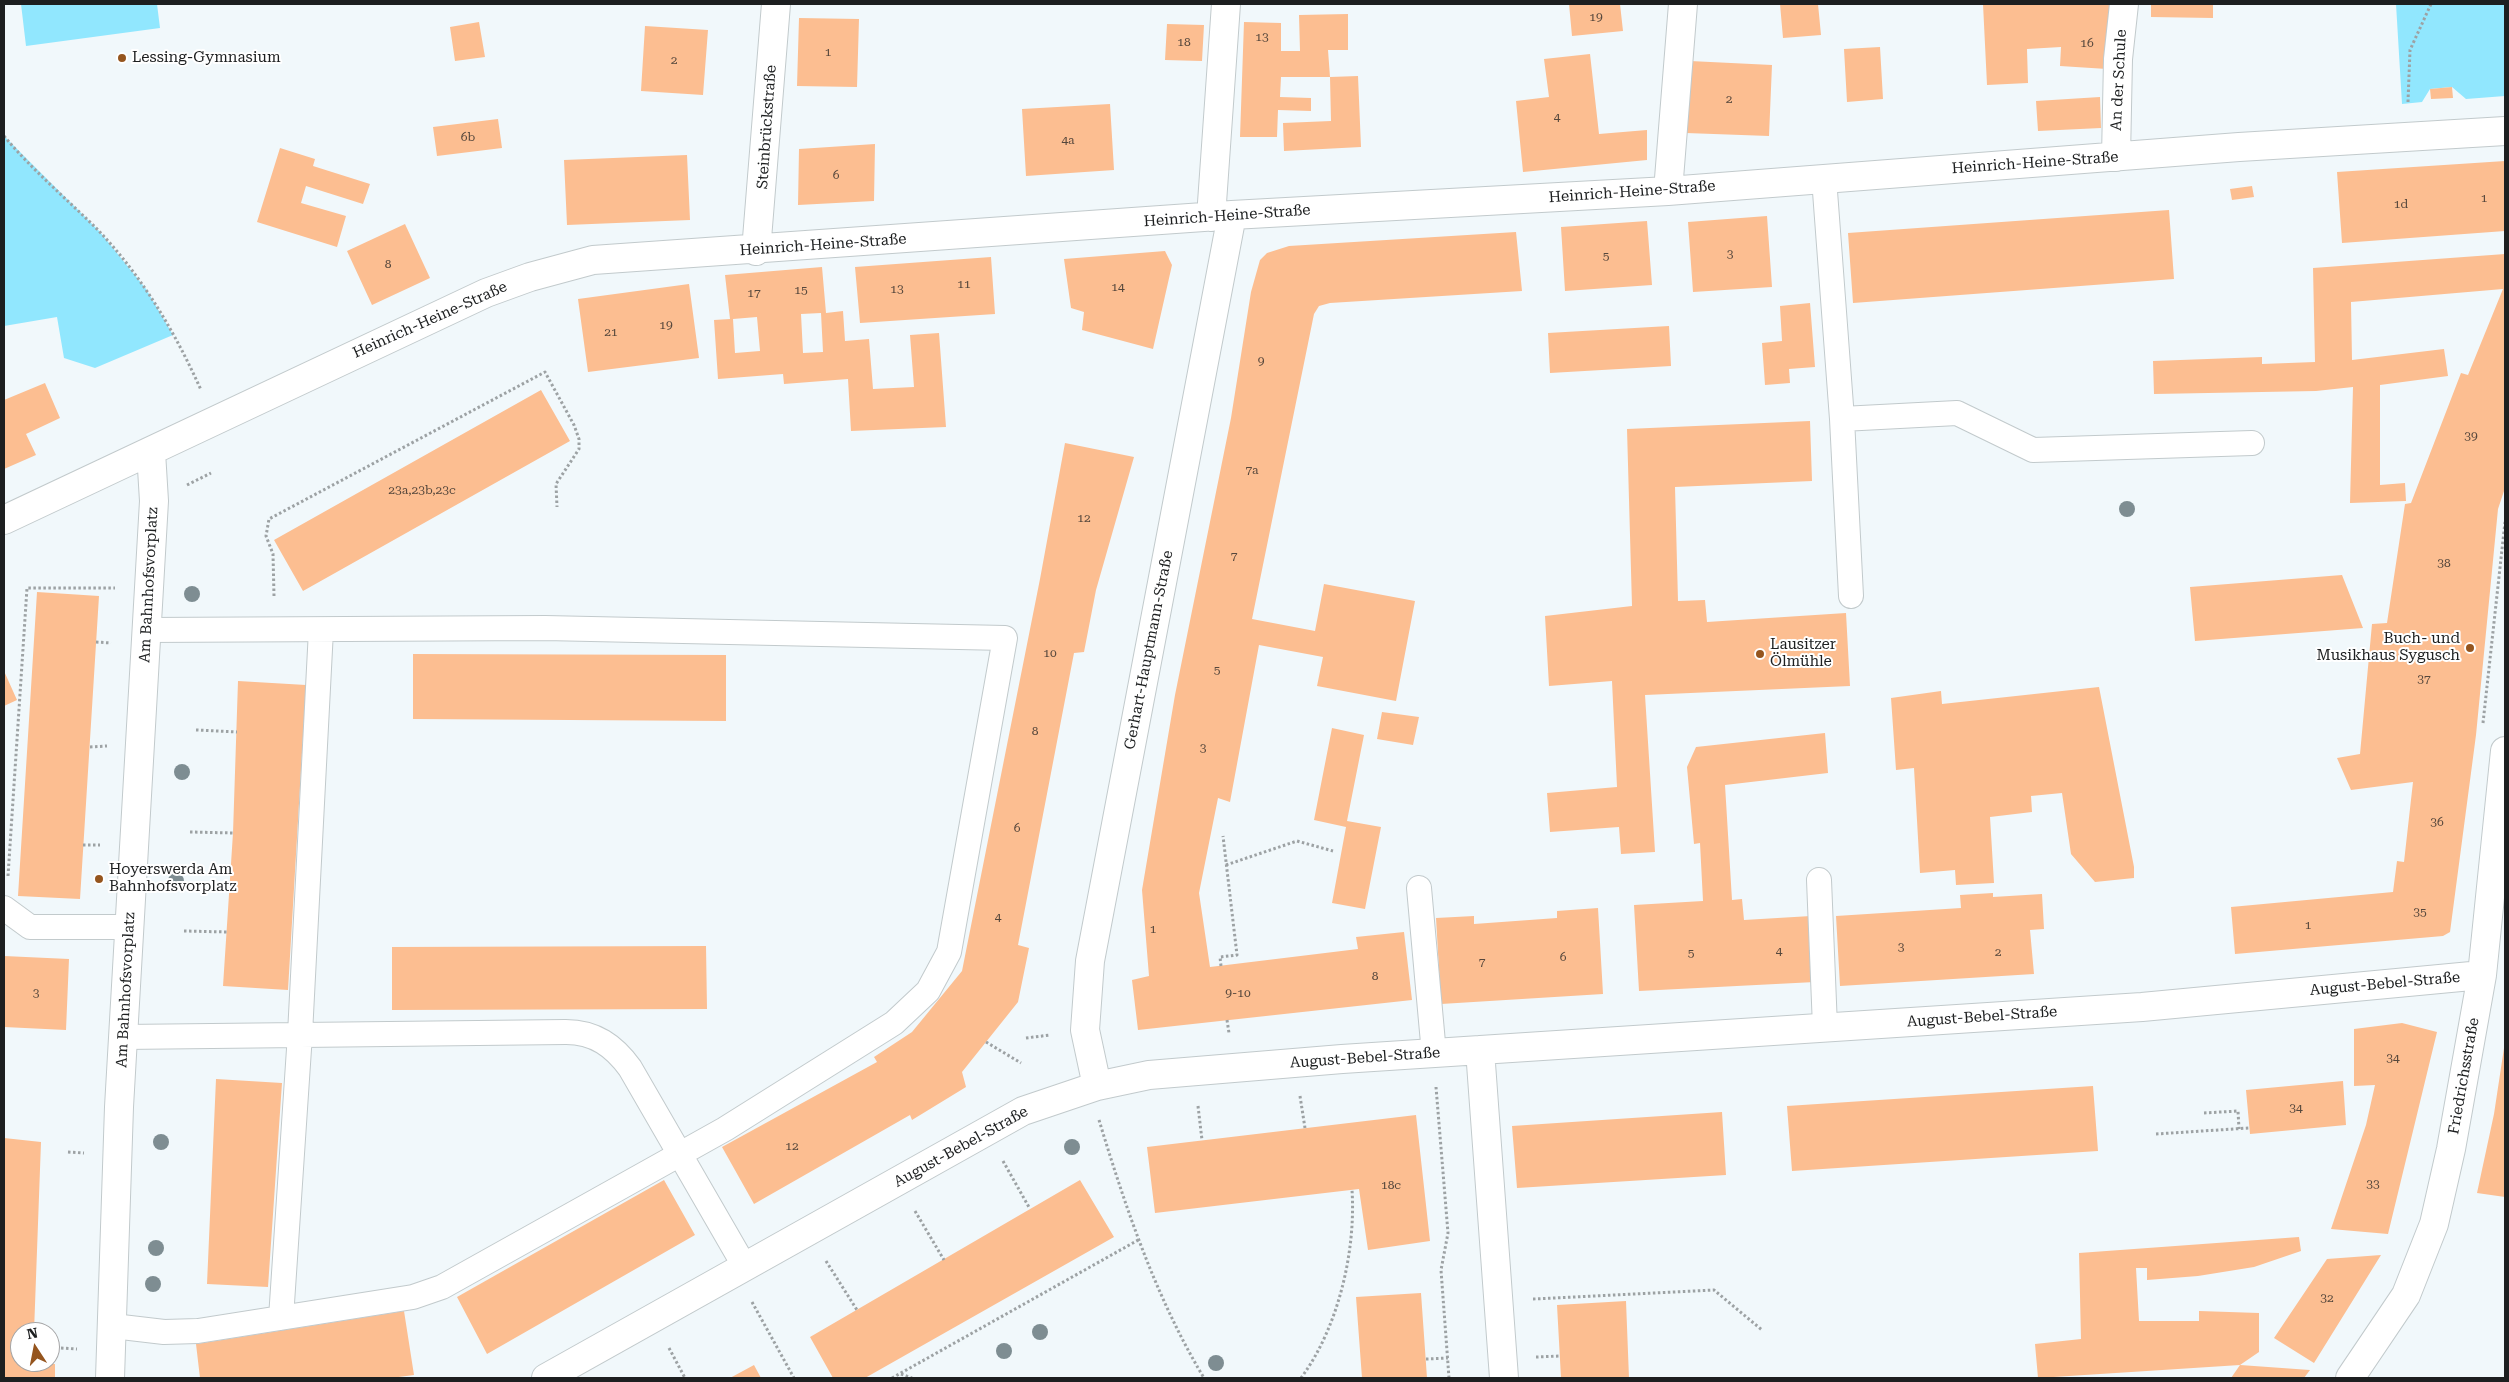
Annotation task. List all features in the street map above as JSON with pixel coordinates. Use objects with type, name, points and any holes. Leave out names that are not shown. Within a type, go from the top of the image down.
[{"type":"street","name":"Steinbrückstraße","points":[[756,251],[776,4]]},
{"type":"street","name":"Gerhart-Hauptmann-Straße","points":[[1097,1086],[1085,1030],[1090,961],[1221,216],[1226,4]]},
{"type":"street","points":[[1668,191],[1683,4]]},
{"type":"street","name":"An der Schule","points":[[2116,157],[2118,59],[2124,4]]},
{"type":"street","name":"Heinrich-Heine-Straße","points":[[4,520],[486,293],[530,277],[593,260],[756,251],[1221,216],[1668,191],[2409,135],[2505,131]]},
{"type":"street","name":"Am Bahnhofsvorplatz","points":[[110,1378],[123,1037],[154,502],[150,452]]},
{"type":"street","name":"Friedrichsstraße","points":[[2350,1378],[2406,1296],[2434,1224],[2451,1149],[2482,974],[2505,751]]},
{"type":"street","name":"August-Bebel-Straße","points":[[546,1378],[1023,1111],[1097,1086],[1149,1075],[1480,1050],[2134,1007],[2482,974]]},
{"type":"street","points":[[1480,1050],[1504,1378]]},
{"type":"lane","points":[[1824,178],[1842,419],[1851,596]]},
{"type":"lane","points":[[1842,419],[1956,414],[2033,450],[2252,444]]},
{"type":"lane","points":[[113,1326],[164,1332],[198,1331],[429,1293],[725,1129],[894,1023],[928,991],[949,952],[1004,638],[545,628],[146,630]]},
{"type":"lane","points":[[281,1318],[300,1034],[321,630]]},
{"type":"lane","points":[[1819,880],[1825,1027]]},
{"type":"lane","points":[[1419,888],[1434,1054]]},
{"type":"lane","points":[[5,909],[30,927],[130,927]]},
{"type":"lane","points":[[123,1037],[566,1032],[578,1032],[593,1036],[619,1052],[745,1267]]},
{"type":"path","points":[[2409,135],[2410,50],[2431,4]]},
{"type":"path","points":[[4,136],[100,232],[146,289],[185,354],[215,420]]},
{"type":"path","points":[[274,630],[274,554],[266,536],[269,519],[545,372],[574,425],[579,439],[579,449],[556,484],[557,507]]},
{"type":"path","points":[[5,909],[27,588],[123,588]]},
{"type":"path","points":[[96,642],[120,643]]},
{"type":"path","points":[[196,730],[237,732]]},
{"type":"path","points":[[90,746],[114,745]]},
{"type":"path","points":[[190,832],[233,833]]},
{"type":"path","points":[[1221,966],[1220,957],[1237,955],[1223,836]]},
{"type":"path","points":[[1226,865],[1297,841],[1333,851]]},
{"type":"path","points":[[83,845],[108,845]]},
{"type":"path","points":[[184,931],[227,932]]},
{"type":"path","points":[[1227,1020],[1229,1033]]},
{"type":"path","points":[[986,1042],[1021,1063]]},
{"type":"path","points":[[1436,1082],[1448,1233],[1441,1270],[1450,1378]]},
{"type":"path","points":[[1299,1089],[1305,1128]]},
{"type":"path","points":[[1197,1100],[1202,1140]]},
{"type":"path","points":[[2204,1113],[2238,1111],[2239,1128]]},
{"type":"path","points":[[1098,1116],[1127,1212],[1140,1239],[1164,1304],[1204,1378]]},
{"type":"path","points":[[2156,1134],[2249,1128]]},
{"type":"path","points":[[1001,1156],[1030,1209]]},
{"type":"path","points":[[1301,1378],[1332,1323],[1344,1278],[1354,1213],[1352,1190]]},
{"type":"path","points":[[911,1204],[944,1260]]},
{"type":"path","points":[[892,1378],[1140,1239]]},
{"type":"path","points":[[822,1254],[857,1310]]},
{"type":"path","points":[[1499,1300],[1714,1290],[1762,1330]]},
{"type":"path","points":[[750,1296],[794,1378]]},
{"type":"path","points":[[666,1344],[685,1378]]},
{"type":"path","points":[[61,1348],[82,1350]]},
{"type":"path","points":[[1426,1360],[1448,1358]]},
{"type":"path","points":[[900,1374],[912,1378]]},
{"type":"shaded area","points":[[21,4],[157,4],[160,28],[26,46]]},
{"type":"shaded area","points":[[2396,4],[2505,4],[2505,96],[2466,99],[2452,87],[2430,89],[2422,102],[2402,104]]},
{"type":"shaded area","points":[[4,136],[100,232],[146,289],[173,335],[95,368],[64,358],[57,317],[4,326]]},
{"type":"building","points":[[1569,4],[1620,4],[1623,31],[1572,36]]},
{"type":"building","points":[[1780,4],[1818,4],[1821,35],[1783,38]]},
{"type":"building","points":[[1983,4],[2111,4],[2107,69],[2060,66],[2061,47],[2027,49],[2028,83],[1987,85]]},
{"type":"building","points":[[2151,4],[2213,4],[2213,18],[2151,17]]},
{"type":"building","points":[[1348,14],[1348,50],[1328,50],[1330,77],[1281,77],[1280,97],[1311,98],[1311,111],[1278,110],[1277,137],[1240,137],[1244,22],[1281,23],[1281,51],[1300,51],[1299,15]]},
{"type":"building","points":[[799,18],[859,19],[857,87],[797,86]]},
{"type":"building","points":[[479,22],[485,57],[455,61],[450,27]]},
{"type":"building","points":[[1167,24],[1204,25],[1202,61],[1165,60]]},
{"type":"building","points":[[645,26],[708,30],[703,95],[641,91]]},
{"type":"building","points":[[1880,47],[1883,99],[1847,102],[1844,49]]},
{"type":"building","points":[[1590,54],[1599,134],[1647,130],[1647,160],[1523,172],[1516,101],[1549,97],[1544,59]]},
{"type":"building","points":[[1690,61],[1772,65],[1769,136],[1686,133]]},
{"type":"building","points":[[1358,76],[1361,147],[1284,151],[1283,123],[1331,121],[1330,77]]},
{"type":"building","points":[[2452,87],[2453,98],[2431,99],[2430,89]]},
{"type":"building","points":[[2100,97],[2101,128],[2038,131],[2036,101]]},
{"type":"building","points":[[1110,104],[1114,170],[1026,176],[1022,109]]},
{"type":"building","points":[[498,119],[502,148],[437,156],[433,127]]},
{"type":"building","points":[[875,144],[874,201],[798,205],[799,149]]},
{"type":"building","points":[[280,148],[315,159],[313,166],[370,184],[363,204],[306,186],[301,203],[346,216],[337,247],[257,222]]},
{"type":"building","points":[[687,155],[690,220],[567,225],[564,160]]},
{"type":"building","points":[[2505,161],[2505,231],[2342,243],[2337,172]]},
{"type":"building","points":[[2252,186],[2254,197],[2232,200],[2230,189]]},
{"type":"building","points":[[2169,210],[2174,279],[1853,303],[1848,233]]},
{"type":"building","points":[[1767,216],[1772,287],[1693,292],[1688,222]]},
{"type":"building","points":[[1647,221],[1652,285],[1565,291],[1561,227]]},
{"type":"building","points":[[405,224],[430,278],[372,305],[347,251]]},
{"type":"building","points":[[1516,232],[1522,291],[1330,303],[1319,306],[1314,314],[1252,619],[1315,631],[1324,584],[1415,601],[1396,701],[1317,686],[1323,657],[1259,645],[1230,802],[1218,798],[1199,893],[1210,967],[1358,949],[1356,937],[1404,932],[1412,1000],[1138,1030],[1132,980],[1149,976],[1142,890],[1175,695],[1231,418],[1251,292],[1260,260],[1267,253],[1289,246]]},
{"type":"building","points":[[1165,251],[1172,265],[1153,349],[1082,330],[1084,312],[1071,308],[1064,259]]},
{"type":"building","points":[[2505,254],[2505,488],[2498,509],[2476,735],[2450,932],[2443,936],[2235,954],[2231,907],[2393,892],[2397,861],[2404,862],[2413,782],[2351,790],[2337,758],[2360,754],[2372,624],[2387,623],[2405,504],[2411,503],[2461,373],[2468,375],[2503,289],[2351,302],[2352,360],[2444,349],[2448,376],[2380,385],[2380,485],[2405,483],[2406,501],[2350,503],[2353,387],[2316,391],[2154,394],[2153,361],[2262,357],[2262,364],[2315,362],[2313,268]]},
{"type":"building","points":[[991,257],[995,314],[860,323],[855,267]]},
{"type":"building","points":[[822,267],[826,313],[843,311],[845,341],[869,339],[873,389],[914,387],[910,335],[939,333],[946,427],[851,431],[848,379],[784,384],[783,374],[718,379],[714,320],[730,319],[725,275]],"holes":[[[821,313],[823,352],[803,353],[801,314]],[[757,317],[760,351],[735,353],[733,319]]]},
{"type":"building","points":[[689,284],[699,358],[588,372],[578,299]]},
{"type":"building","points":[[1810,303],[1815,367],[1789,369],[1790,383],[1765,385],[1762,343],[1782,341],[1780,306]]},
{"type":"building","points":[[1669,326],[1671,366],[1550,373],[1548,333]]},
{"type":"building","points":[[45,383],[60,418],[26,434],[36,455],[4,469],[4,400]]},
{"type":"building","points":[[541,390],[570,441],[303,591],[274,540]]},
{"type":"building","points":[[1810,421],[1812,481],[1675,487],[1678,601],[1705,600],[1707,622],[1846,613],[1850,686],[1645,695],[1655,852],[1621,854],[1619,827],[1550,832],[1547,793],[1617,787],[1612,681],[1549,686],[1545,616],[1632,606],[1627,429]]},
{"type":"building","points":[[1065,443],[1134,457],[1096,590],[1084,652],[1074,653],[1018,945],[1029,948],[1018,1002],[962,1072],[966,1087],[912,1120],[910,1115],[754,1204],[722,1147],[877,1062],[874,1057],[912,1032],[962,971],[1040,579]]},
{"type":"building","points":[[2342,575],[2363,628],[2195,641],[2190,587]]},
{"type":"building","points":[[37,592],[99,596],[80,899],[18,896]]},
{"type":"building","points":[[413,654],[726,655],[726,721],[413,719]]},
{"type":"building","points":[[4,671],[17,700],[4,706]]},
{"type":"building","points":[[238,681],[306,685],[288,990],[223,986],[233,833]]},
{"type":"building","points":[[2099,687],[2134,867],[2134,878],[2095,882],[2071,854],[2062,793],[2031,796],[2032,812],[1990,817],[1994,883],[1956,885],[1955,870],[1920,873],[1914,768],[1896,770],[1891,698],[1941,691],[1942,704]]},
{"type":"building","points":[[1382,712],[1419,717],[1413,745],[1377,739]]},
{"type":"building","points":[[1332,728],[1364,735],[1347,821],[1381,827],[1365,909],[1332,903],[1346,827],[1314,820]]},
{"type":"building","points":[[1825,733],[1828,773],[1725,785],[1732,900],[1742,899],[1744,920],[1811,916],[1815,982],[1639,991],[1634,905],[1703,901],[1700,843],[1694,844],[1687,767],[1696,747]]},
{"type":"building","points":[[1993,893],[1993,897],[2042,894],[2044,929],[2030,930],[2034,974],[1840,986],[1836,916],[1961,908],[1960,895]]},
{"type":"building","points":[[1598,908],[1603,994],[1441,1004],[1436,918],[1474,916],[1474,924],[1557,918],[1557,911]]},
{"type":"building","points":[[706,946],[707,1009],[392,1010],[392,947]]},
{"type":"building","points":[[4,956],[69,959],[66,1030],[4,1027]]},
{"type":"building","points":[[2402,1023],[2437,1032],[2388,1234],[2331,1229],[2366,1125],[2375,1085],[2354,1086],[2354,1029]]},
{"type":"building","points":[[2504,1048],[2505,1197],[2477,1193],[2494,1114]]},
{"type":"building","points":[[216,1079],[282,1083],[268,1287],[207,1284]]},
{"type":"building","points":[[2343,1081],[2346,1125],[2250,1134],[2246,1090]]},
{"type":"building","points":[[2093,1086],[2098,1151],[1792,1171],[1787,1106]]},
{"type":"building","points":[[1722,1112],[1726,1175],[1517,1188],[1512,1126]]},
{"type":"building","points":[[1416,1115],[1430,1241],[1368,1250],[1359,1189],[1155,1213],[1147,1147]]},
{"type":"building","points":[[4,1138],[41,1142],[34,1322],[10,1322],[10,1372],[55,1372],[55,1378],[4,1378]]},
{"type":"building","points":[[664,1180],[695,1235],[487,1354],[457,1297]]},
{"type":"building","points":[[1080,1180],[1114,1237],[865,1378],[833,1378],[810,1337]]},
{"type":"building","points":[[2299,1237],[2301,1251],[2254,1267],[2198,1276],[2147,1280],[2147,1268],[2136,1268],[2139,1321],[2199,1321],[2199,1311],[2259,1313],[2259,1352],[2240,1365],[2038,1378],[2035,1344],[2081,1339],[2079,1253]]},
{"type":"building","points":[[2381,1255],[2314,1363],[2274,1338],[2327,1259]]},
{"type":"building","points":[[1421,1293],[1427,1378],[1362,1378],[1356,1297]]},
{"type":"building","points":[[1626,1301],[1629,1378],[1561,1378],[1557,1305]]},
{"type":"building","points":[[404,1311],[414,1375],[391,1378],[200,1378],[196,1344]]},
{"type":"building","points":[[754,1365],[761,1378],[730,1378]]},
{"type":"building","points":[[2240,1365],[2310,1370],[2304,1378],[2231,1378]]},
{"type":"place","name":"Lessing-Gymnasium","points":[[122,58]]},
{"type":"place","name":"Buch- und Musikhaus Sygusch","points":[[2470,648]]},
{"type":"place","name":"Lausitzer Ölmühle","points":[[1760,654]]},
{"type":"place","name":"Hoyerswerda Am Bahnhofsvorplatz","points":[[99,879]]}]
